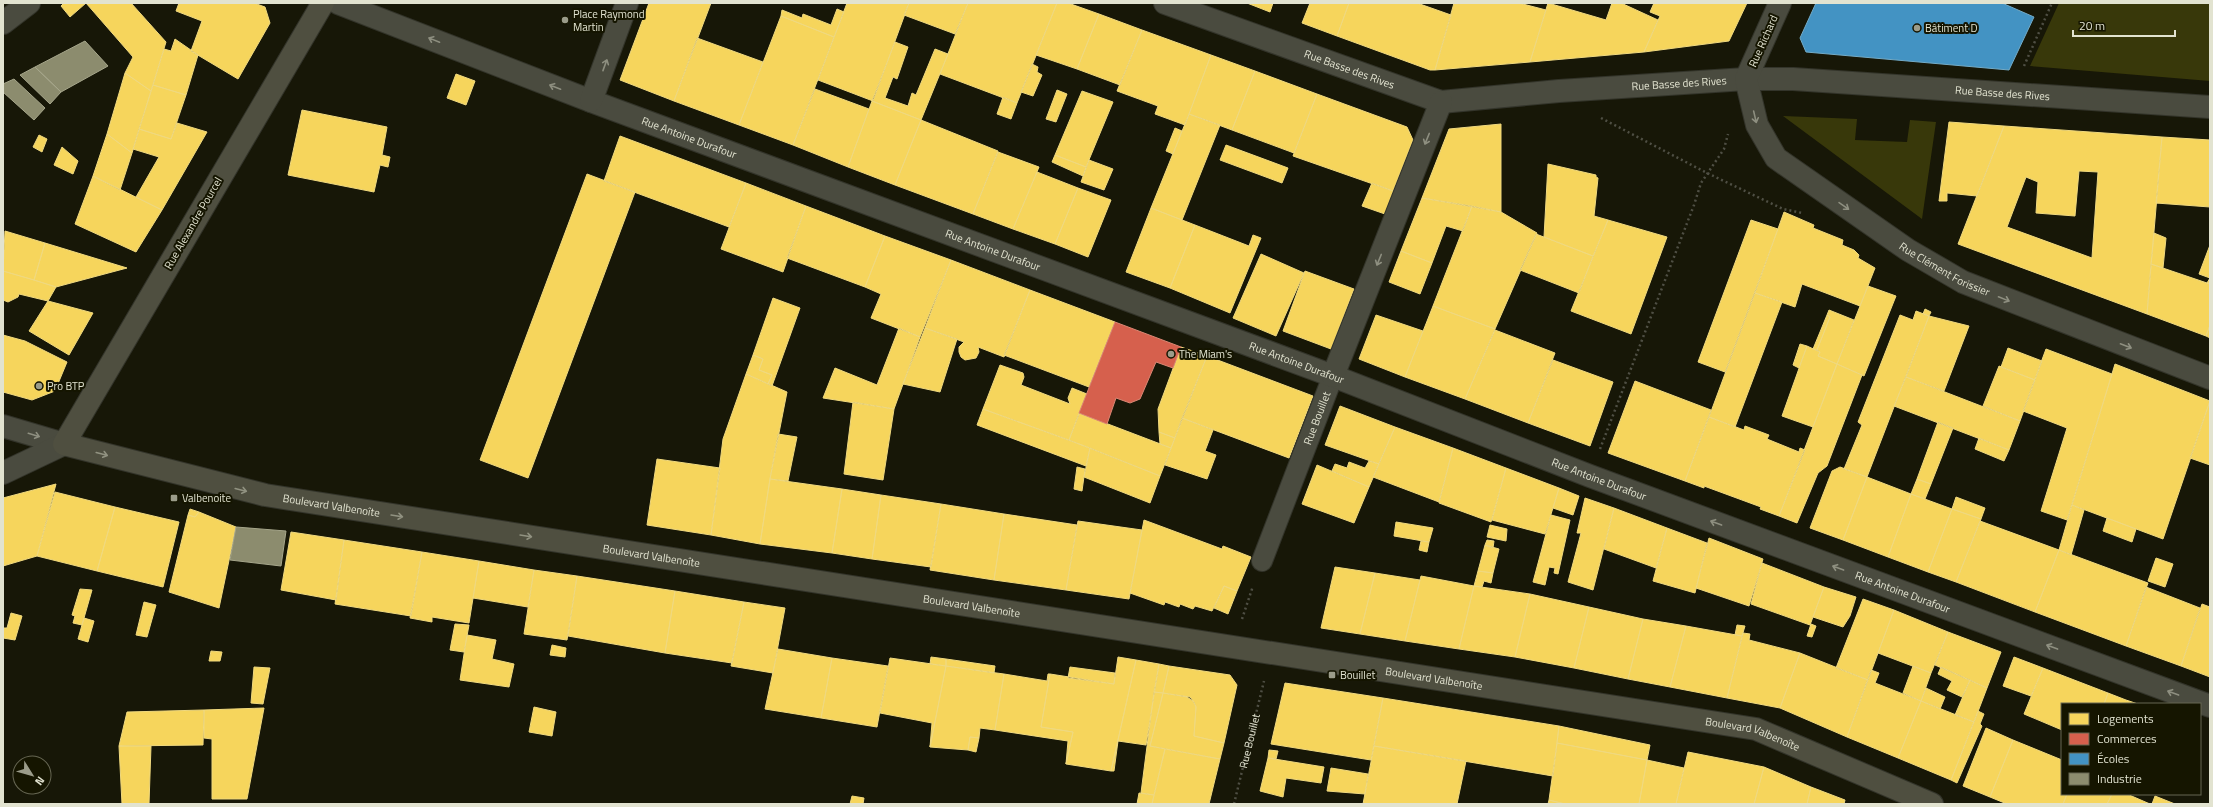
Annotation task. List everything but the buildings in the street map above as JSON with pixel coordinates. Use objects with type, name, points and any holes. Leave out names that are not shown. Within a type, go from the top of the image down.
[{"type":"main road","name":"Rue Alexandre Pourcel","points":[[64,444],[323,3]]},
{"type":"main road","name":"Boulevard Valbenoîte","points":[[64,444],[265,495],[1245,648],[1270,654],[1756,729],[1932,804]]},
{"type":"street","points":[[3,24],[29,3]]},
{"type":"street","name":"Rue Antoine Durafour","points":[[338,3],[591,101],[1333,376],[1590,476],[2210,706]]},
{"type":"street","points":[[591,101],[627,3]]},
{"type":"street","name":"Rue Basse des Rives","points":[[1165,3],[1441,102],[1559,91],[1746,79],[1793,79],[2210,107]]},
{"type":"street","name":"Rue Richard","points":[[1746,79],[1780,3]]},
{"type":"street","name":"Rue Clément Forissier","points":[[1746,79],[1757,125],[1776,158],[1908,250],[1963,282],[2210,378]]},
{"type":"street","name":"Rue Bouillet","points":[[1333,376],[1441,102]]},
{"type":"street","name":"Boulevard Valbenoîte","points":[[3,426],[64,444]]},
{"type":"street","points":[[3,473],[64,444]]},
{"type":"lane","name":"Rue Bouillet","points":[[1262,561],[1333,376]]},
{"type":"path","points":[[2022,71],[2052,3]]},
{"type":"path","points":[[1600,117],[1707,173],[1783,209],[1805,214]]},
{"type":"path","points":[[1590,476],[1707,173],[1724,149]]},
{"type":"path","points":[[1245,648],[1242,616],[1262,561]]},
{"type":"path","name":"Rue Bouillet","points":[[1234,804],[1270,654]]},
{"type":"shaded area","points":[[2059,3],[2210,3],[2210,81],[2030,66]]},
{"type":"shaded area","points":[[1783,116],[1857,119],[1855,140],[1907,142],[1910,120],[1936,122],[1922,219]]},
{"type":"place","name":"Place Raymond Martin","points":[[565,20]]},
{"type":"place","name":"Bâtiment D","points":[[1917,28]]},
{"type":"place","name":"The Miam's","points":[[1171,354]]},
{"type":"place","name":"Pro BTP","points":[[39,386]]},
{"type":"place","name":"Valbenoite","points":[[174,498]]},
{"type":"place","name":"Bouillet","points":[[1332,675]]}]
